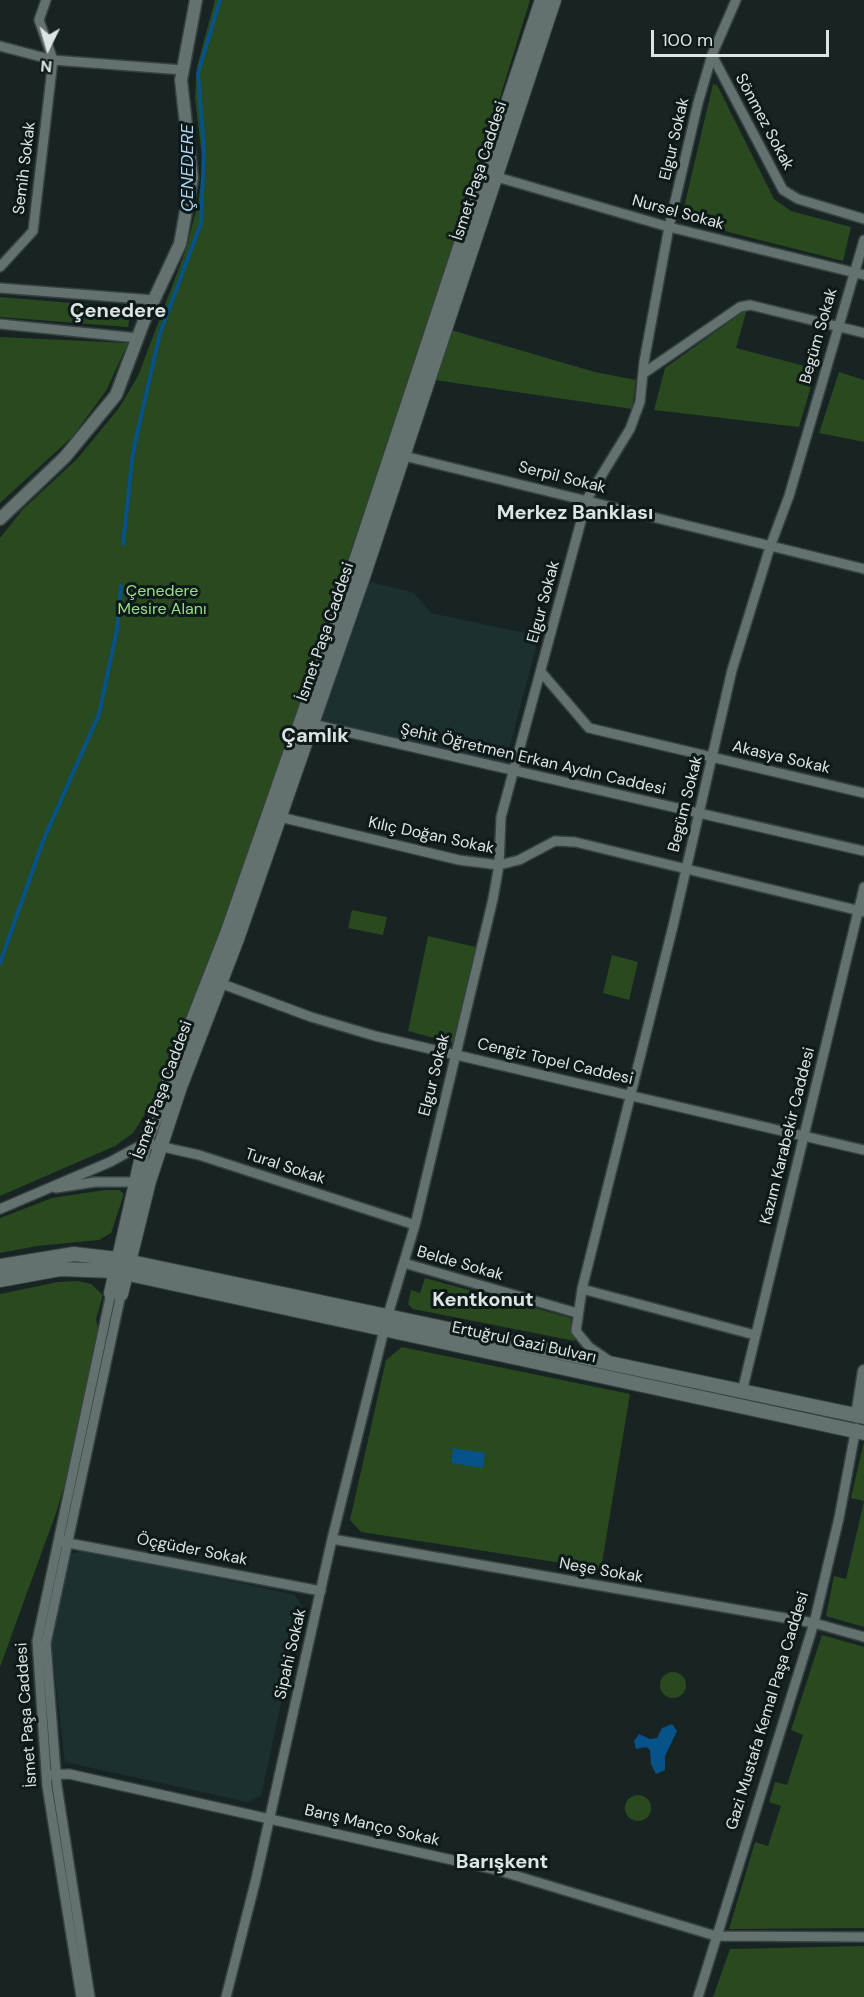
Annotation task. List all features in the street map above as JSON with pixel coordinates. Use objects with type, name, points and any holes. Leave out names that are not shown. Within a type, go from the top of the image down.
[{"type":"main road","name":"İsmet Paşa Caddesi","points":[[142,1182],[161,1145],[214,981],[274,816],[398,454],[490,175],[542,0]]},
{"type":"main road","name":"İsmet Paşa Caddesi","points":[[490,175],[554,0]]},
{"type":"main road","name":"İsmet Paşa Caddesi","points":[[116,1293],[142,1182],[145,1143],[214,981]]},
{"type":"main road","points":[[127,1244],[159,1274],[116,1293],[89,1262],[107,1250],[127,1244]]},
{"type":"main road","name":"Ertuğrul Gazi Bulvarı","points":[[0,1266],[54,1256],[122,1266],[385,1323],[860,1432]]},
{"type":"main road","name":"Ertuğrul Gazi Bulvarı","points":[[0,1280],[89,1262]]},
{"type":"main road","name":"Ertuğrul Gazi Bulvarı","points":[[385,1323],[614,1364],[860,1417]]},
{"type":"street","points":[[46,0],[39,20],[53,60]]},
{"type":"street","points":[[0,519],[65,457],[116,395],[154,300],[180,244],[192,178],[181,80],[196,0]]},
{"type":"street","name":"Elgur Sokak","points":[[404,1263],[499,865],[500,822],[587,499],[636,416],[669,227],[712,55],[736,0]]},
{"type":"street","points":[[0,46],[53,60],[183,70]]},
{"type":"street","name":"Sönmez Sokak","points":[[712,55],[783,190],[798,199],[864,219]]},
{"type":"street","name":"Semih Sokak","points":[[0,267],[33,231],[53,60]]},
{"type":"street","name":"Nursel Sokak","points":[[490,175],[669,227],[864,275]]},
{"type":"street","name":"Begüm Sokak","points":[[614,1364],[579,1338],[575,1324],[582,1290],[700,814],[732,670],[770,547],[789,496],[864,240]]},
{"type":"street","points":[[0,288],[154,300]]},
{"type":"street","points":[[644,373],[740,307],[760,306],[864,333]]},
{"type":"street","points":[[0,324],[138,338]]},
{"type":"street","name":"Serpil Sokak","points":[[398,454],[864,569]]},
{"type":"street","name":"Akasya Sokak","points":[[541,672],[589,728],[864,793]]},
{"type":"street","name":"Şehit Öğretmen Erkan Aydın Caddesi","points":[[306,723],[864,851]]},
{"type":"street","name":"Kılıç Doğan Sokak","points":[[274,816],[459,860],[499,865],[528,856],[547,844],[564,841],[861,911]]},
{"type":"street","name":"Kazım Karabekir Caddesi","points":[[742,1392],[861,911],[864,887]]},
{"type":"street","name":"Cengiz Topel Caddesi","points":[[214,981],[348,1029],[864,1150]]},
{"type":"street","points":[[0,1209],[145,1143]]},
{"type":"street","name":"Tural Sokak","points":[[145,1143],[199,1155],[415,1224]]},
{"type":"street","points":[[42,1191],[95,1182],[142,1182]]},
{"type":"street","name":"Belde Sokak","points":[[404,1263],[577,1313]]},
{"type":"street","name":"Sipahi Sokak","points":[[226,1997],[332,1539],[385,1323],[404,1263]]},
{"type":"street","points":[[582,1290],[755,1335]]},
{"type":"street","name":"İsmet Paşa Caddesi","points":[[81,1997],[51,1775],[46,1642],[63,1542],[116,1293]]},
{"type":"street","points":[[860,1417],[864,1371]]},
{"type":"street","name":"Gazi Mustafa Kemal Paşa Caddesi","points":[[698,1997],[814,1623],[860,1432],[860,1417]]},
{"type":"street","name":"Neşe Sokak","points":[[332,1539],[814,1623],[864,1637]]},
{"type":"street","name":"Öçgüder Sokak","points":[[63,1542],[321,1591]]},
{"type":"street","name":"Barış Manço Sokak","points":[[51,1775],[69,1774],[497,1870],[716,1936],[864,1937]]},
{"type":"street","name":"İsmet Paşa Caddesi","points":[[51,1775],[90,1997]]},
{"type":"shaded area","points":[[366,581],[414,593],[431,613],[539,636],[505,764],[324,724],[321,716]]},
{"type":"shaded area","points":[[84,1549],[295,1595],[302,1606],[261,1796],[248,1802],[65,1762],[51,1642],[66,1556]]},
{"type":"green space","name":"Çenedere Mesire Alanı","points":[[215,0],[530,0],[464,214],[224,929],[153,1101],[133,1133],[115,1146],[0,1196],[0,538],[23,509],[77,459],[119,408],[138,376],[185,252],[198,204],[203,167],[195,97],[197,67]]},
{"type":"green space","points":[[713,84],[717,85],[774,199],[791,211],[851,227],[843,261],[681,220]]},
{"type":"green space","points":[[0,297],[131,308],[128,327],[0,317]]},
{"type":"green space","points":[[747,309],[736,348],[816,369],[799,427],[654,410],[665,368]]},
{"type":"green space","points":[[451,330],[595,372],[636,380],[632,409],[435,380]]},
{"type":"green space","points":[[0,337],[128,343],[106,391],[72,437],[0,503]]},
{"type":"green space","points":[[839,372],[864,380],[864,442],[819,433]]},
{"type":"green space","points":[[352,910],[387,917],[383,935],[348,928]]},
{"type":"green space","points":[[428,936],[476,947],[453,1043],[408,1031]]},
{"type":"green space","points":[[612,955],[638,962],[629,1000],[603,993]]},
{"type":"green space","points":[[119,1190],[124,1194],[111,1233],[99,1240],[37,1246],[0,1253],[0,1218],[52,1198]]},
{"type":"green space","points":[[425,1278],[571,1318],[575,1341],[413,1309],[408,1304],[411,1290],[420,1293]]},
{"type":"green space","points":[[78,1281],[91,1284],[103,1295],[96,1319],[99,1334],[74,1452],[56,1513],[0,1667],[0,1294],[58,1282]]},
{"type":"green space","points":[[402,1347],[630,1394],[601,1569],[361,1532],[350,1520],[386,1360]]},
{"type":"green space","points":[[864,1441],[864,1501],[851,1498]]},
{"type":"green space","points":[[864,1501],[864,1627],[826,1616],[834,1576],[846,1579]]},
{"type":"green space","points":[[822,1635],[864,1647],[864,1928],[729,1929],[755,1842],[768,1846],[781,1806],[769,1802],[775,1782],[787,1785],[803,1735],[791,1730]]},
{"type":"green space","points":[[673,1672],[682,1676],[686,1685],[682,1694],[673,1698],[664,1694],[660,1685],[664,1676]]},
{"type":"green space","points":[[638,1795],[647,1799],[651,1808],[647,1817],[638,1821],[629,1817],[625,1808],[629,1799]]},
{"type":"green space","points":[[864,1946],[864,1997],[713,1997],[730,1949]]},
{"type":"water","points":[[453,1448],[485,1453],[483,1468],[451,1463]]},
{"type":"water","points":[[672,1724],[677,1731],[665,1756],[665,1770],[656,1774],[651,1764],[650,1750],[646,1747],[636,1749],[634,1741],[639,1734],[650,1739],[657,1738],[662,1728]]},
{"type":"waterway","name":"ÇENEDERE","points":[[123,544],[133,452],[160,333],[201,223],[204,151],[198,73],[220,0]]},
{"type":"waterway","points":[[0,963],[43,841],[99,714],[117,629],[121,586]]},
{"type":"district","name":"Çenedere","points":[[118,312]]},
{"type":"district","name":"Merkez Banklası","points":[[575,514]]},
{"type":"district","name":"Çamlık","points":[[315,737]]},
{"type":"district","name":"Kentkonut","points":[[483,1301]]},
{"type":"district","name":"Barışkent","points":[[502,1863]]}]
